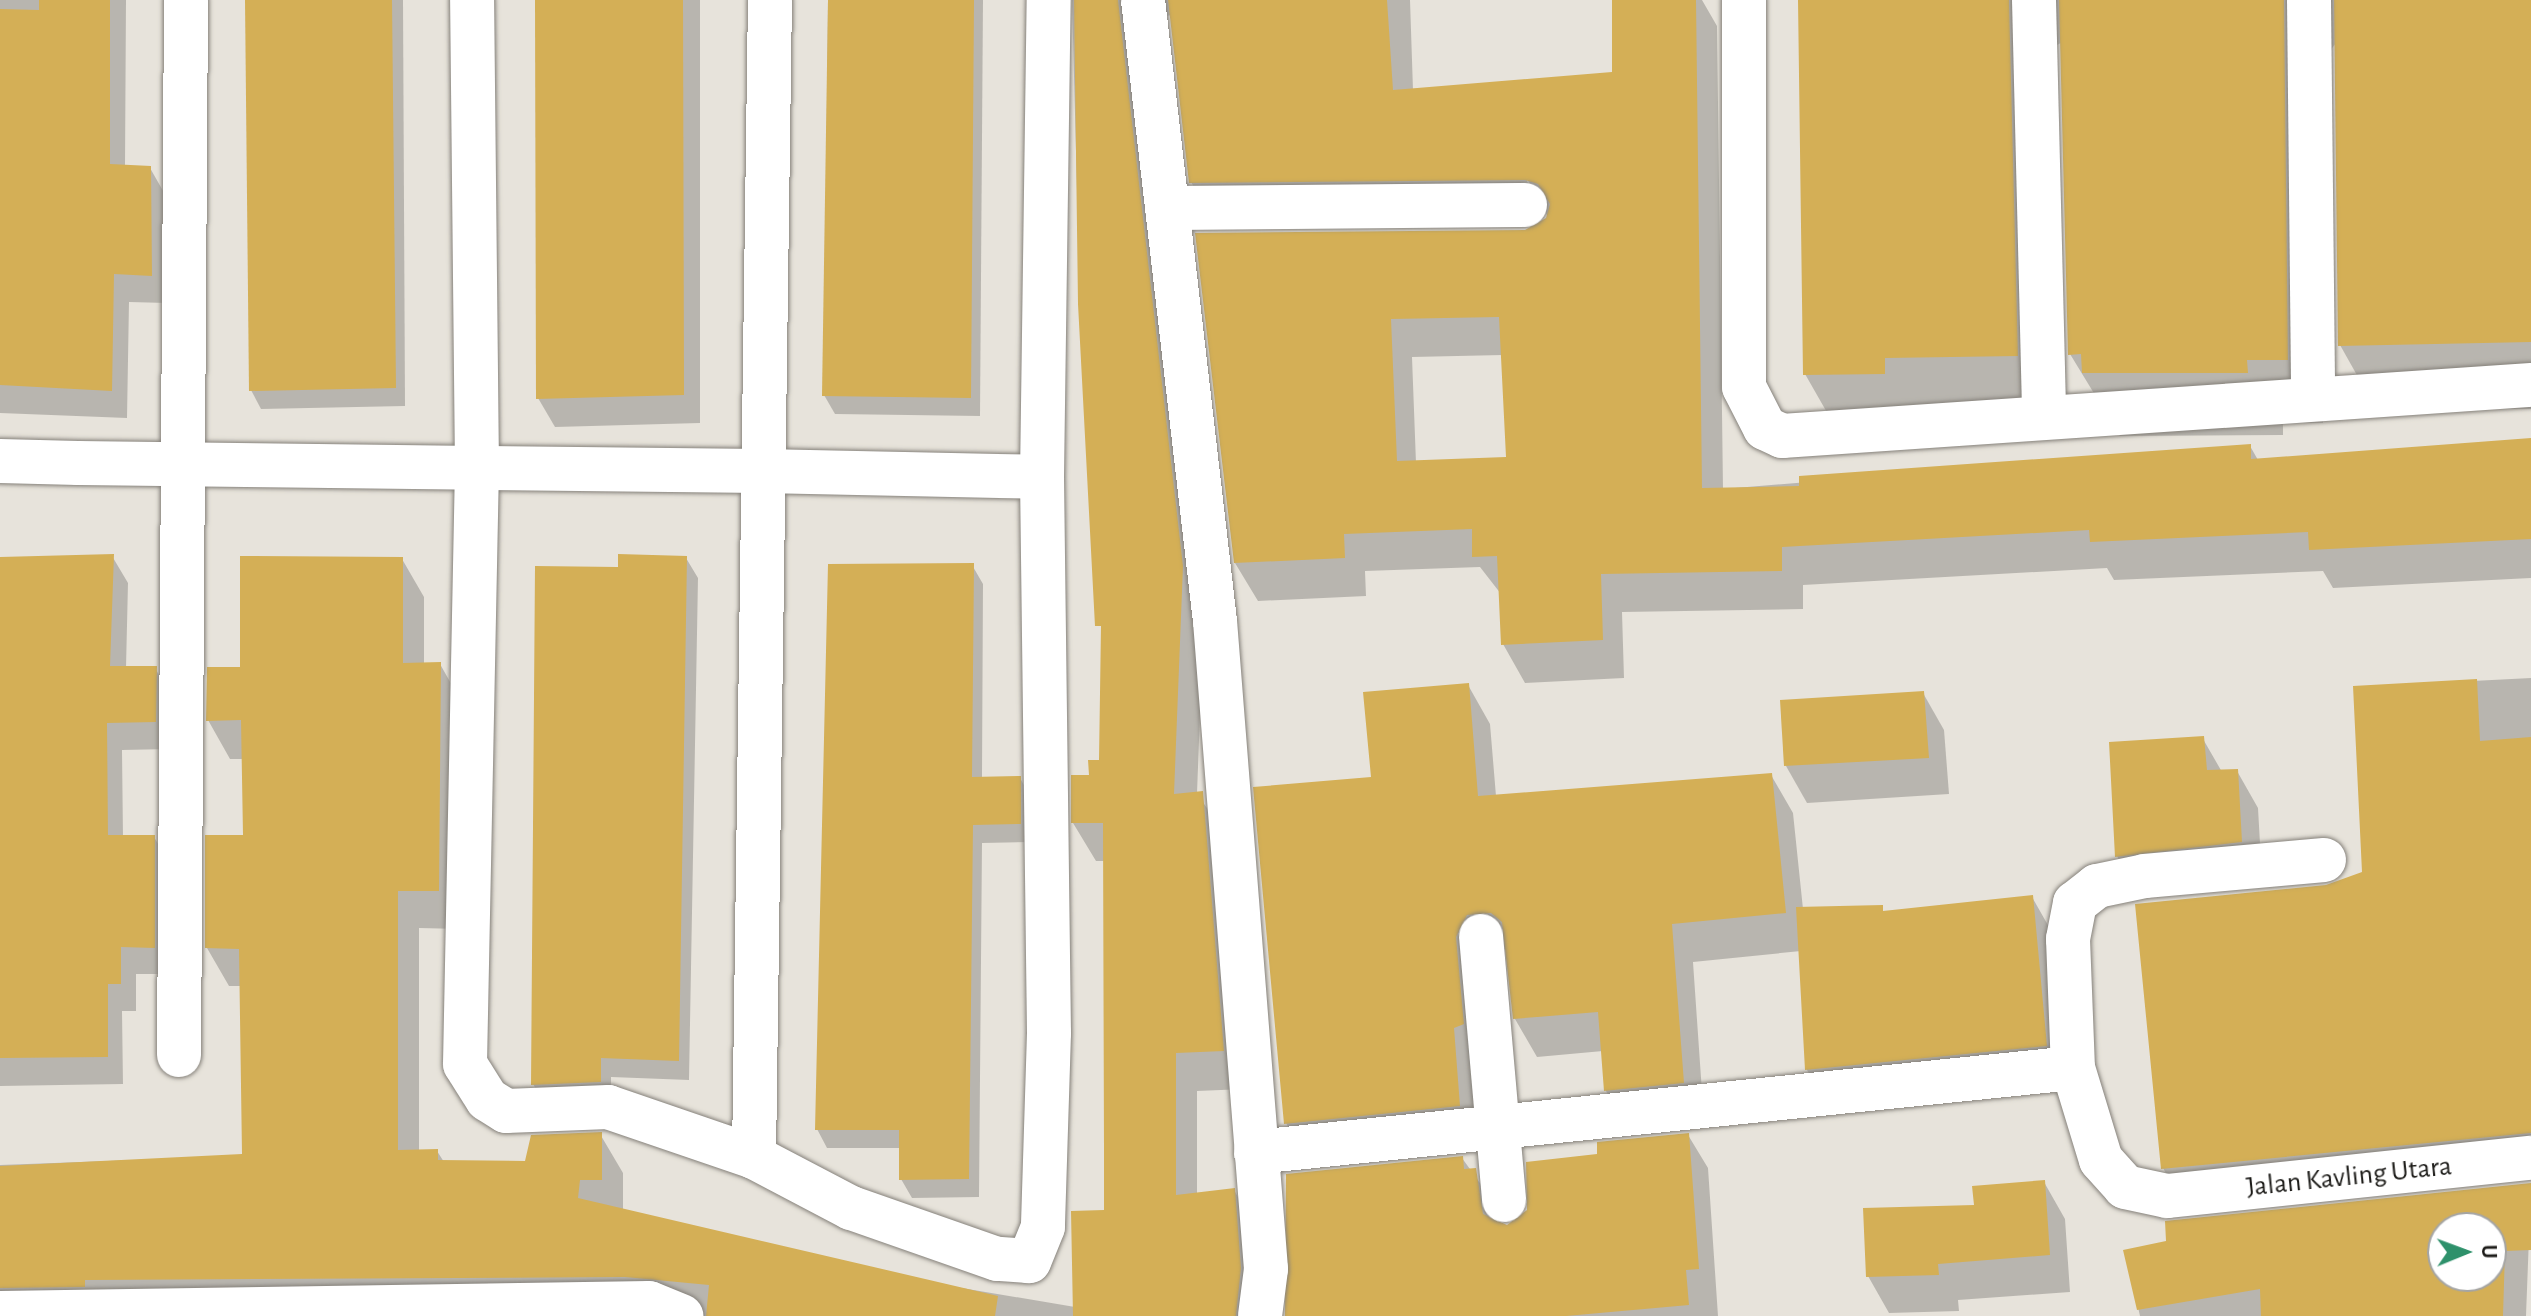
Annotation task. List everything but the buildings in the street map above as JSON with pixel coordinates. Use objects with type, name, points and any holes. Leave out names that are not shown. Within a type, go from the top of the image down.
[{"type":"street","points":[[179,1055],[186,0]]},
{"type":"street","points":[[472,0],[477,468],[465,1064],[487,1099],[506,1111],[608,1107],[754,1157],[851,1208],[997,1259],[1029,1261],[1038,1239],[1049,1033],[1042,477],[1049,0]]},
{"type":"street","points":[[754,1157],[763,906],[762,471],[770,0]]},
{"type":"street","points":[[1143,0],[1215,621],[1266,1284],[1260,1316]]},
{"type":"street","points":[[1744,0],[1744,387],[1765,428],[1782,436],[2313,396],[2531,385]]},
{"type":"street","points":[[2034,0],[2044,415]]},
{"type":"street","points":[[2309,0],[2313,396]]},
{"type":"street","points":[[1167,208],[1525,205]]},
{"type":"street","points":[[0,461],[1042,477]]},
{"type":"street","name":"Jalan Kavling Utara","points":[[2324,860],[2145,876],[2097,886],[2075,903],[2068,939],[2073,1068],[2101,1160],[2125,1187],[2167,1196],[2531,1158]]},
{"type":"street","points":[[1481,936],[1504,1200]]},
{"type":"street","points":[[1256,1152],[1497,1123],[2073,1068]]},
{"type":"street","points":[[0,1313],[649,1303],[682,1316]]}]
